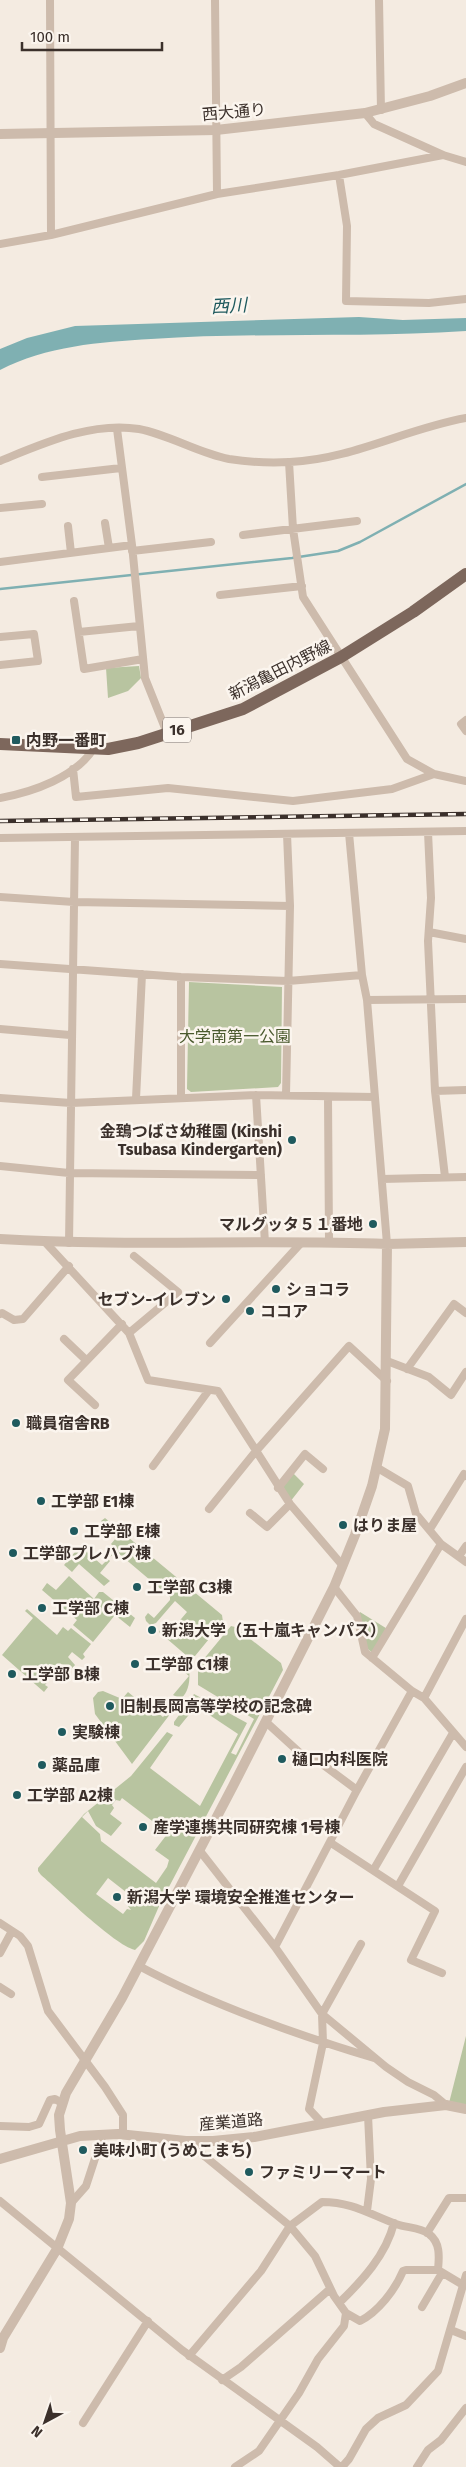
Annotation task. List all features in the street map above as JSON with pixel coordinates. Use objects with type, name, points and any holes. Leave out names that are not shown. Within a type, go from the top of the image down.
[{"type":"main road","name":"新潟亀田内野線","points":[[0,744],[108,749],[138,743],[243,709],[341,657],[413,612],[466,574]]},
{"type":"street","points":[[50,0],[50,235]]},
{"type":"street","points":[[215,0],[217,194]]},
{"type":"street","points":[[379,0],[381,110]]},
{"type":"street","name":"西大通り","points":[[0,134],[216,130],[365,114],[430,96],[466,83]]},
{"type":"street","points":[[365,114],[374,124],[443,155],[466,162]]},
{"type":"street","points":[[0,244],[50,235],[217,194],[339,175],[443,155]]},
{"type":"street","points":[[339,175],[347,226],[346,301],[429,303],[466,299]]},
{"type":"street","points":[[0,461],[36,446],[91,430],[118,429],[138,429],[158,434],[228,458],[289,462],[314,460],[366,449],[438,423],[466,418]]},
{"type":"street","points":[[118,429],[145,678],[166,734]]},
{"type":"street","points":[[289,462],[293,529],[303,597],[408,759],[434,774],[466,781]]},
{"type":"street","points":[[42,477],[121,468]]},
{"type":"street","points":[[0,508],[42,504]]},
{"type":"street","points":[[243,535],[357,521]]},
{"type":"street","points":[[105,523],[109,548]]},
{"type":"street","points":[[68,526],[71,553]]},
{"type":"street","points":[[0,562],[109,548],[211,542]]},
{"type":"street","points":[[220,595],[302,586]]},
{"type":"street","points":[[74,601],[84,669],[144,659]]},
{"type":"street","points":[[79,632],[139,626]]},
{"type":"street","points":[[0,637],[34,634],[38,661],[0,665]]},
{"type":"street","points":[[466,720],[461,724],[466,731]]},
{"type":"street","points":[[0,798],[51,782],[87,761],[94,748]]},
{"type":"street","points":[[73,769],[76,797],[168,788],[293,801],[392,789],[434,774]]},
{"type":"street","points":[[0,838],[466,831]]},
{"type":"street","points":[[428,832],[431,898],[428,941],[435,1091],[445,1177]]},
{"type":"street","points":[[0,2348],[3,2338],[56,2249],[69,2219],[71,2203],[61,2140],[60,2115],[66,2093],[139,1966],[334,1588],[355,1535],[376,1467],[385,1429],[387,1244],[367,1000],[362,974],[349,833]]},
{"type":"street","points":[[286,1094],[290,906],[287,834]]},
{"type":"street","points":[[69,1243],[70,1034],[75,838]]},
{"type":"street","points":[[0,897],[74,902],[290,906]]},
{"type":"street","points":[[429,932],[466,939]]},
{"type":"street","points":[[0,964],[181,977],[288,981],[362,974]]},
{"type":"street","points":[[136,1099],[142,974]]},
{"type":"street","points":[[181,977],[181,1097]]},
{"type":"street","points":[[367,1000],[466,1000]]},
{"type":"street","points":[[0,1029],[70,1034]]},
{"type":"street","points":[[435,1091],[466,1090]]},
{"type":"street","points":[[0,1098],[71,1103],[286,1094],[328,1097],[374,1097]]},
{"type":"street","points":[[256,1095],[265,1243]]},
{"type":"street","points":[[328,1097],[329,1242]]},
{"type":"street","points":[[0,1166],[69,1173],[260,1175]]},
{"type":"street","points":[[382,1179],[466,1177]]},
{"type":"street","points":[[0,1239],[69,1243],[329,1242],[387,1244],[466,1242]]},
{"type":"street","points":[[45,1242],[129,1333],[148,1380],[218,1391],[278,1488],[342,1566]]},
{"type":"street","points":[[210,1343],[301,1242]]},
{"type":"street","points":[[129,1333],[178,1292],[134,1256]]},
{"type":"street","points":[[0,1314],[2,1313],[14,1320],[23,1320],[68,1266]]},
{"type":"street","points":[[407,1369],[454,1304],[466,1313]]},
{"type":"street","points":[[95,1405],[68,1380],[122,1324]]},
{"type":"street","points":[[64,1339],[86,1360]]},
{"type":"street","points":[[209,1509],[256,1451],[349,1346],[387,1381]]},
{"type":"street","points":[[387,1362],[429,1377],[451,1395],[466,1372]]},
{"type":"street","points":[[153,1466],[209,1390]]},
{"type":"street","points":[[278,1488],[305,1454],[323,1469]]},
{"type":"street","points":[[376,1467],[408,1486],[416,1514],[441,1544],[466,1562]]},
{"type":"street","points":[[430,1529],[464,1474],[466,1476]]},
{"type":"street","points":[[250,1513],[267,1527],[290,1504]]},
{"type":"street","points":[[372,1658],[441,1544]]},
{"type":"street","points":[[459,1556],[466,1546]]},
{"type":"street","points":[[334,1588],[357,1616],[365,1652],[412,1691],[424,1698],[465,1745]]},
{"type":"street","points":[[424,1698],[466,1619]]},
{"type":"street","points":[[275,1947],[357,1790],[412,1691]]},
{"type":"street","points":[[266,1722],[300,1753],[314,1758],[357,1790]]},
{"type":"street","points":[[374,1869],[453,1733]]},
{"type":"street","points":[[398,1886],[466,1767]]},
{"type":"street","points":[[331,1843],[374,1869],[435,1911],[411,1960],[442,1973]]},
{"type":"street","points":[[200,1851],[275,1947],[322,2014],[374,2058],[408,2082],[434,2095],[446,2105]]},
{"type":"street","points":[[0,1923],[28,1946],[48,2011],[105,2087],[123,2115],[123,2134]]},
{"type":"street","points":[[0,1953],[12,1931]]},
{"type":"street","points":[[322,2124],[309,2109],[323,2043],[322,2014],[361,1944]]},
{"type":"street","points":[[139,1966],[177,1986],[323,2043],[374,2058]]},
{"type":"street","points":[[0,1987],[11,1994]]},
{"type":"street","points":[[0,2126],[29,2127],[39,2124],[50,2100],[55,2099],[62,2103]]},
{"type":"street","name":"産業道路","points":[[0,2159],[80,2136],[123,2134],[186,2141],[254,2137],[368,2115],[446,2105],[466,2109]]},
{"type":"street","points":[[367,2211],[371,2179],[368,2115]]},
{"type":"street","points":[[71,2203],[86,2186],[103,2134]]},
{"type":"street","points":[[186,2141],[290,2226],[315,2256],[330,2289],[346,2313],[360,2321],[391,2292],[403,2271],[440,2272],[463,2290]]},
{"type":"street","points":[[427,2233],[449,2198],[466,2198]]},
{"type":"street","points":[[0,2201],[56,2249],[148,2321],[189,2356],[341,2467],[366,2429],[378,2418],[406,2405],[438,2371],[466,2276]]},
{"type":"street","points":[[189,2356],[261,2271],[290,2226],[322,2202],[348,2204],[394,2223],[427,2233],[436,2242],[439,2249],[440,2272],[422,2307]]},
{"type":"street","points":[[339,2303],[362,2281],[391,2234],[394,2223]]},
{"type":"street","points":[[222,2380],[241,2367],[330,2289]]},
{"type":"street","points":[[235,2467],[259,2451],[308,2379],[318,2358],[344,2326],[346,2313]]},
{"type":"street","points":[[83,2423],[148,2321]]},
{"type":"street","points":[[451,2330],[466,2336]]},
{"type":"street","points":[[417,2467],[428,2450],[441,2440],[466,2408]]},
{"type":"green space","points":[[139,666],[141,678],[128,691],[108,698],[106,668]]},
{"type":"green space","name":"大学南第一公園","points":[[189,982],[282,987],[281,1083],[278,1087],[191,1092],[187,1089]]},
{"type":"green space","points":[[293,1473],[304,1484],[290,1502],[280,1488]]},
{"type":"green space","points":[[105,1518],[222,1615],[223,1622],[195,1656],[187,1656],[159,1632],[162,1626],[170,1632],[187,1612],[175,1601],[156,1623],[150,1625],[146,1621],[145,1617],[148,1613],[154,1618],[170,1600],[170,1597],[117,1552],[110,1557],[116,1549],[111,1544],[116,1538],[101,1521]]},
{"type":"green space","points":[[80,1546],[102,1565],[108,1559],[110,1561],[100,1573],[110,1581],[104,1586],[79,1564],[72,1572],[64,1565]]},
{"type":"green space","points":[[69,1576],[94,1599],[99,1592],[103,1592],[135,1618],[130,1627],[115,1615],[93,1642],[73,1625],[77,1620],[42,1590],[47,1583],[56,1590]]},
{"type":"green space","points":[[27,1609],[57,1635],[63,1627],[68,1631],[71,1628],[91,1644],[83,1654],[85,1657],[82,1660],[72,1652],[68,1657],[75,1665],[70,1671],[62,1664],[45,1685],[48,1687],[44,1692],[2,1655],[33,1618],[25,1611]]},
{"type":"green space","points":[[360,1612],[389,1630],[374,1654],[364,1646],[357,1617]]},
{"type":"green space","points":[[231,1626],[235,1627],[281,1663],[283,1670],[160,1904],[144,1941],[135,1950],[125,1946],[87,1917],[41,1875],[38,1868],[84,1814],[131,1776],[167,1732],[173,1735],[150,1768],[200,1806],[238,1734],[196,1706],[179,1727],[174,1725],[174,1722],[194,1694],[247,1723],[231,1753],[236,1755],[254,1719],[198,1685],[198,1666]],"holes":[[[122,1798],[168,1833],[155,1850],[169,1860],[167,1867],[156,1883],[101,1841],[100,1834],[82,1817],[88,1811],[96,1826],[111,1836],[122,1823],[110,1814],[114,1808],[112,1805],[116,1800],[120,1801]],[[108,1878],[131,1896],[135,1895],[128,1906],[131,1910],[127,1909],[123,1914],[96,1894]]]},
{"type":"green space","points":[[187,1667],[189,1667],[189,1676],[183,1671]]},
{"type":"green space","points":[[189,1676],[189,1684],[181,1699],[173,1695]]},
{"type":"green space","points":[[103,1691],[122,1699],[128,1692],[156,1715],[158,1713],[163,1717],[174,1705],[174,1709],[132,1764],[95,1714],[93,1698],[98,1692]]},
{"type":"green space","points":[[466,2036],[466,2106],[449,2103]]},
{"type":"water","points":[[359,317],[403,320],[466,318],[466,331],[190,337],[112,342],[55,350],[36,355],[0,370],[0,349],[27,338],[75,326]]},
{"type":"waterway","points":[[0,589],[292,558],[338,551],[360,542],[466,484]]},
{"type":"railway","points":[[0,821],[466,814]]},
{"type":"place","name":"内野一番町","points":[[16,740]]},
{"type":"place","name":"金鵄つばさ幼稚園 (Kinshi Tsubasa Kindergarten)","points":[[292,1140]]},
{"type":"place","name":"マルグッタ５１番地","points":[[373,1224]]},
{"type":"place","name":"ショコラ","points":[[276,1289]]},
{"type":"place","name":"セブン-イレブン","points":[[226,1299]]},
{"type":"place","name":"ココア","points":[[250,1311]]},
{"type":"place","name":"職員宿舎RB","points":[[16,1423]]},
{"type":"place","name":"工学部 E1棟","points":[[41,1501]]},
{"type":"place","name":"はりま屋","points":[[343,1525]]},
{"type":"place","name":"工学部 E棟","points":[[74,1531]]},
{"type":"place","name":"工学部プレハブ棟","points":[[13,1553]]},
{"type":"place","name":"工学部 C3棟","points":[[137,1587]]},
{"type":"place","name":"工学部 C棟","points":[[42,1608]]},
{"type":"place","name":"新潟大学（五十嵐キャンパス）","points":[[152,1630]]},
{"type":"place","name":"工学部 C1棟","points":[[135,1664]]},
{"type":"place","name":"工学部 B棟","points":[[12,1674]]},
{"type":"place","name":"旧制長岡高等学校の記念碑","points":[[110,1706]]},
{"type":"place","name":"実験棟","points":[[62,1732]]},
{"type":"place","name":"樋口内科医院","points":[[282,1759]]},
{"type":"place","name":"薬品庫","points":[[42,1765]]},
{"type":"place","name":"工学部 A2棟","points":[[17,1795]]},
{"type":"place","name":"産学連携共同研究棟 1号棟","points":[[143,1827]]},
{"type":"place","name":"新潟大学 環境安全推進センター","points":[[117,1897]]},
{"type":"place","name":"美味小町 (うめこまち)","points":[[83,2150]]},
{"type":"place","name":"ファミリーマート","points":[[249,2172]]},
{"type":"water label","name":"西川","points":[[229,306]]}]
